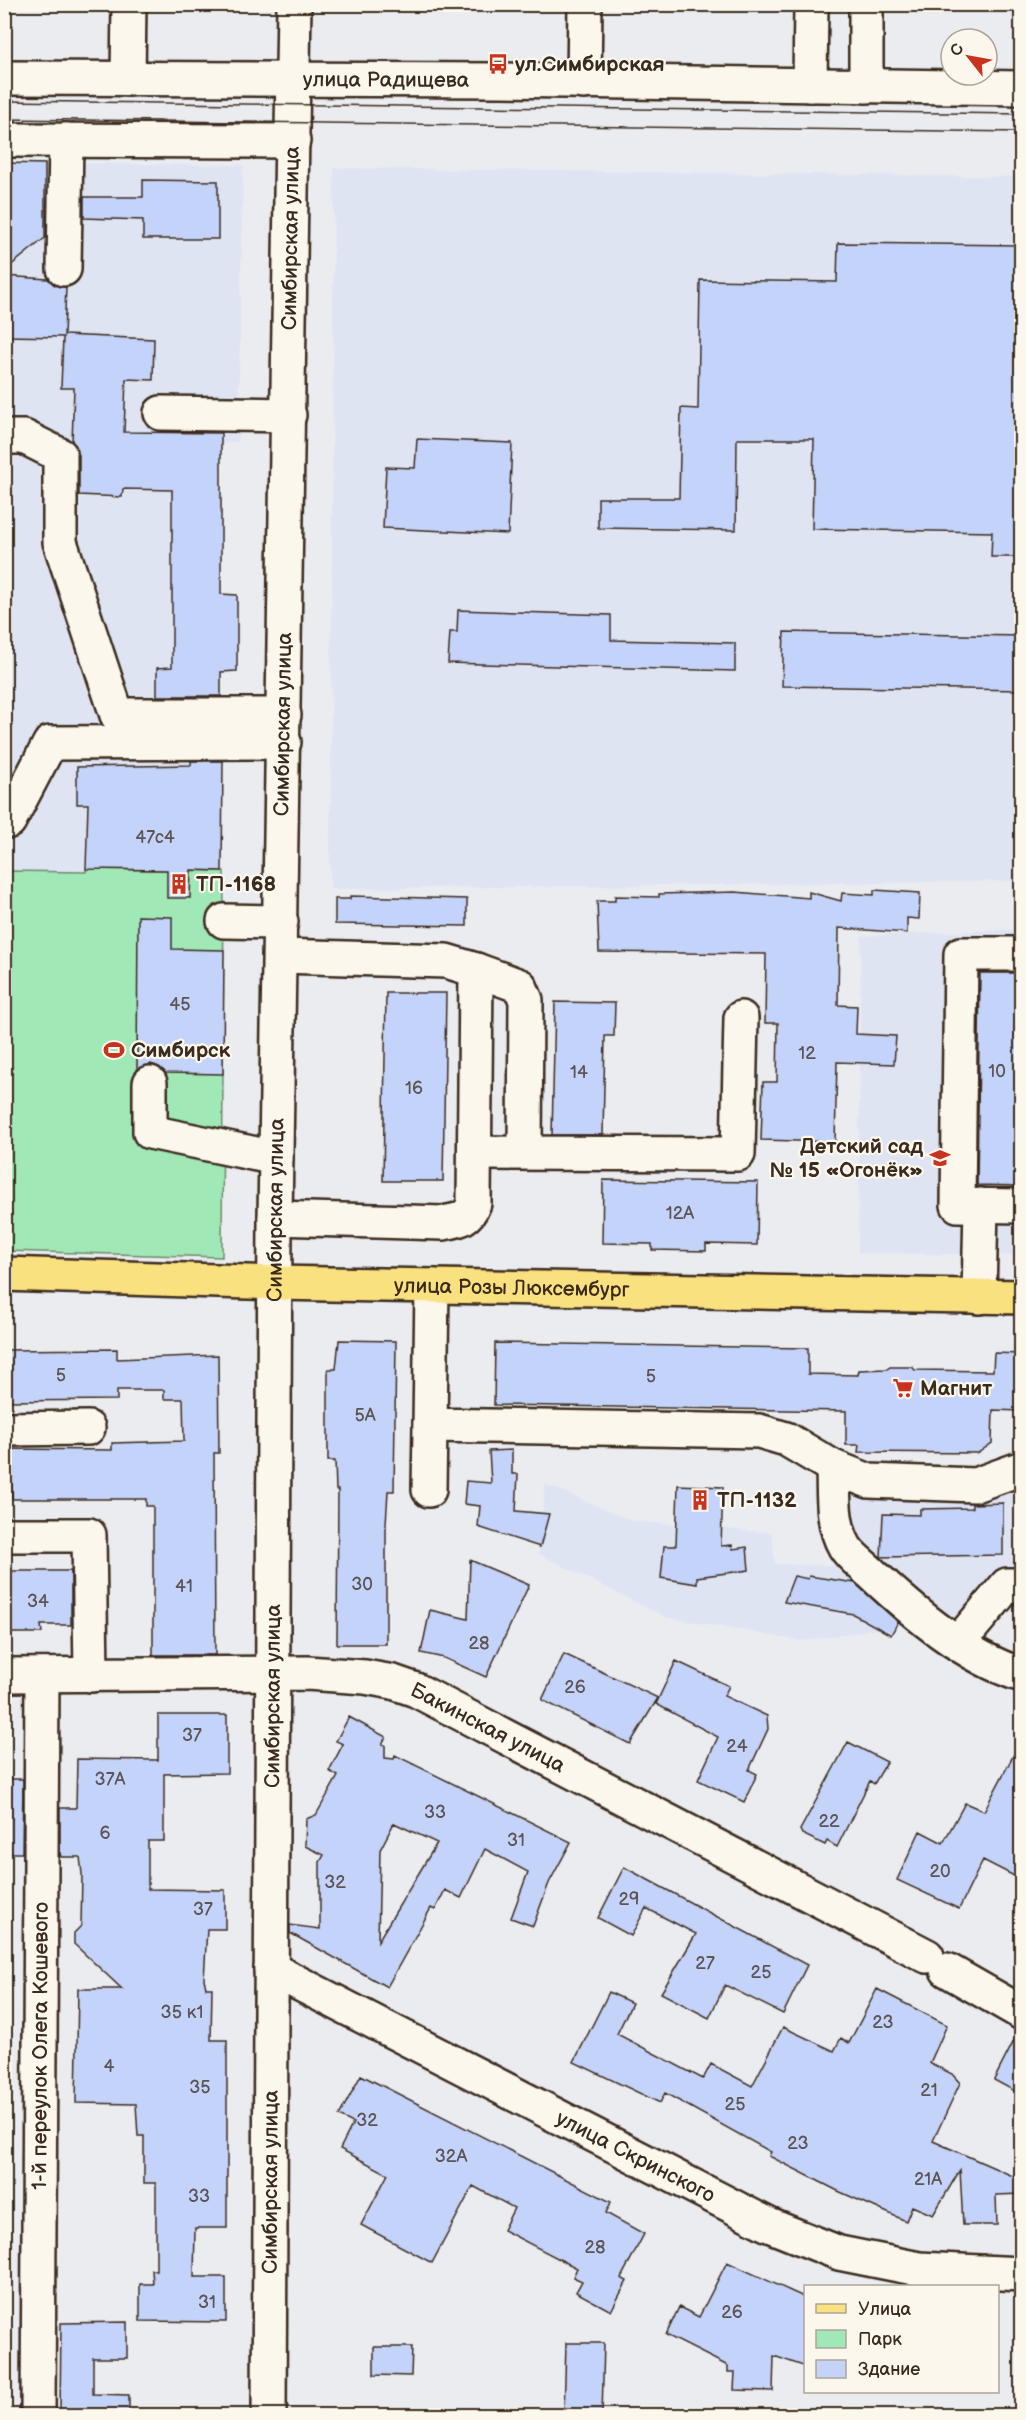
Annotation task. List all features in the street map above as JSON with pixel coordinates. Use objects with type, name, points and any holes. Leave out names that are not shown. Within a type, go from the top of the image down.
[{"type":"main road","name":"улица Розы Люксембург","points":[[4,1274],[275,1283],[1022,1298]]},
{"type":"street","points":[[128,79],[129,4]]},
{"type":"street","name":"Симбирская улица","points":[[269,2415],[275,1218],[294,4]]},
{"type":"street","points":[[584,82],[585,4]]},
{"type":"street","points":[[810,85],[811,4]]},
{"type":"street","points":[[866,4],[866,86]]},
{"type":"street","name":"улица Радищева","points":[[4,78],[294,79],[1022,88]]},
{"type":"street","points":[[4,140],[293,141]]},
{"type":"street","points":[[64,268],[66,140]]},
{"type":"street","points":[[161,413],[289,415]]},
{"type":"street","points":[[4,437],[24,437],[60,455],[60,542],[117,715],[284,728]]},
{"type":"street","points":[[4,820],[9,820],[50,743],[284,728]]},
{"type":"street","points":[[224,921],[281,922]]},
{"type":"street","points":[[1022,954],[961,954],[958,1205],[1022,1206]]},
{"type":"street","points":[[280,956],[446,961],[520,986],[526,1000],[525,1152]]},
{"type":"street","points":[[275,1218],[444,1223],[462,1220],[470,1214],[474,1203],[476,970]]},
{"type":"street","points":[[475,1153],[738,1154],[741,1018]]},
{"type":"street","points":[[150,1083],[150,1132],[276,1158]]},
{"type":"street","points":[[979,1296],[981,1205]]},
{"type":"street","points":[[429,1490],[432,1286]]},
{"type":"street","points":[[430,1425],[759,1431],[786,1439],[834,1467],[869,1481],[975,1485],[1022,1468]]},
{"type":"street","points":[[4,1429],[88,1428]]},
{"type":"street","points":[[834,1467],[834,1518],[846,1548],[898,1597],[958,1643],[1004,1670],[1022,1675]]},
{"type":"street","points":[[4,1535],[89,1535],[91,1675]]},
{"type":"street","points":[[958,1643],[1007,1585],[1022,1586]]},
{"type":"street","name":"Бакинская улица","points":[[4,1675],[273,1673],[365,1677],[393,1682],[416,1690],[937,1963],[1022,2013]]},
{"type":"street","name":"1-й переулок Олега Кошевого","points":[[38,2415],[42,1675]]},
{"type":"street","name":"улица Скринского","points":[[272,1970],[769,2225],[838,2253],[919,2269],[1022,2274]]},
{"type":"shaded area","points":[[5,163],[243,165],[238,442],[221,443],[222,871],[87,869],[86,872],[5,871]]},
{"type":"shaded area","points":[[334,168],[1021,177],[1021,881],[330,889]]},
{"type":"shaded area","name":"Детский сад № 15 «Огонёк»","points":[[1021,929],[1021,1255],[858,1253],[861,936]]},
{"type":"shaded area","points":[[1021,1476],[1021,1571],[966,1614],[802,1641],[665,1617],[539,1554],[545,1484],[632,1521],[772,1533],[775,1564],[846,1566],[847,1495]]},
{"type":"green space","name":"Симбирск","points":[[86,869],[224,871],[222,1257],[5,1251],[5,871],[86,872]]},
{"type":"building","points":[[4,163],[45,164],[45,238],[4,271]]},
{"type":"building","points":[[143,180],[218,181],[218,239],[143,239],[143,220],[84,218],[84,197],[143,197]]},
{"type":"building","points":[[838,243],[1022,245],[1022,557],[991,557],[992,532],[812,529],[814,439],[737,439],[736,530],[598,528],[598,498],[679,498],[681,408],[698,409],[700,280],[837,282]]},
{"type":"building","points":[[4,276],[48,279],[55,285],[66,287],[64,335],[154,339],[153,380],[126,379],[124,432],[221,433],[221,594],[237,595],[237,671],[221,672],[221,696],[157,696],[157,668],[172,667],[172,490],[123,489],[122,497],[79,495],[79,455],[72,442],[74,388],[61,388],[63,337],[4,336]]},
{"type":"building","points":[[417,439],[512,443],[508,534],[383,528],[386,467],[415,468]]},
{"type":"building","points":[[458,610],[611,615],[611,640],[735,643],[735,671],[448,663],[450,632],[457,632]]},
{"type":"building","points":[[784,632],[1022,636],[1022,690],[782,686]]},
{"type":"building","points":[[191,761],[223,761],[222,871],[191,870],[190,898],[167,898],[167,870],[86,869],[88,804],[77,804],[77,767],[191,765]]},
{"type":"building","points":[[874,890],[920,893],[919,919],[907,918],[907,933],[839,928],[838,1005],[857,1006],[856,1034],[896,1036],[894,1064],[837,1062],[835,1142],[761,1140],[763,1082],[777,1082],[778,1023],[765,1023],[766,954],[599,952],[597,901],[615,901],[615,896],[659,897],[659,894],[735,892],[809,898],[809,892],[841,901],[842,893],[874,895]]},
{"type":"building","points":[[350,896],[467,899],[467,926],[335,924],[335,899],[350,899]]},
{"type":"building","points":[[138,916],[172,917],[172,949],[224,950],[223,1074],[166,1073],[151,1064],[137,1071]]},
{"type":"building","points":[[980,973],[1022,973],[1022,1186],[977,1185]]},
{"type":"building","points":[[386,993],[446,993],[443,1181],[383,1181]]},
{"type":"building","points":[[555,1002],[615,1003],[614,1036],[605,1036],[603,1135],[552,1135]]},
{"type":"building","points":[[603,1180],[758,1182],[757,1245],[706,1244],[706,1251],[652,1250],[652,1244],[602,1243]]},
{"type":"building","points":[[339,1340],[396,1341],[394,1491],[388,1491],[386,1524],[386,1644],[337,1644],[338,1490],[336,1490],[335,1461],[328,1461],[328,1369],[336,1369]]},
{"type":"building","points":[[495,1343],[808,1348],[808,1374],[858,1375],[859,1370],[890,1367],[912,1367],[915,1370],[993,1371],[994,1353],[1022,1354],[1022,1411],[993,1410],[992,1443],[978,1453],[858,1452],[859,1445],[846,1445],[846,1411],[494,1405]]},
{"type":"building","points":[[117,1349],[117,1359],[218,1355],[219,1453],[214,1453],[215,1655],[153,1655],[153,1506],[146,1506],[146,1499],[12,1499],[11,1472],[4,1472],[4,1449],[112,1450],[112,1443],[184,1441],[183,1399],[164,1399],[164,1390],[117,1390],[117,1400],[4,1401],[4,1350]]},
{"type":"building","points":[[512,1450],[512,1474],[518,1474],[516,1511],[549,1514],[540,1547],[478,1527],[480,1506],[464,1504],[466,1481],[491,1483],[489,1451]]},
{"type":"building","points":[[678,1485],[723,1487],[721,1546],[732,1545],[733,1549],[747,1547],[749,1570],[697,1577],[697,1584],[661,1578],[664,1546],[676,1546]]},
{"type":"building","points":[[1003,1503],[1003,1555],[881,1557],[883,1514],[920,1515],[920,1509],[972,1508],[972,1504]]},
{"type":"building","points":[[470,1560],[529,1585],[486,1677],[444,1658],[421,1653],[430,1610],[468,1619]]},
{"type":"building","points":[[12,1571],[71,1571],[71,1625],[41,1625],[42,1633],[4,1633],[4,1576],[11,1576]]},
{"type":"building","points":[[794,1576],[855,1583],[898,1622],[891,1635],[853,1614],[784,1602]]},
{"type":"building","points":[[564,1654],[658,1698],[630,1744],[542,1700]]},
{"type":"building","points":[[676,1661],[729,1686],[724,1696],[767,1716],[768,1729],[749,1770],[757,1774],[744,1802],[698,1780],[718,1737],[656,1704]]},
{"type":"building","points":[[158,1715],[227,1715],[227,1773],[164,1774],[164,1841],[148,1841],[148,1889],[225,1890],[225,1929],[207,1929],[204,1979],[206,1988],[212,1988],[211,2040],[227,2040],[227,2228],[195,2228],[194,2277],[226,2277],[226,2322],[140,2321],[140,2284],[153,2284],[152,2270],[156,2270],[156,2183],[144,2183],[144,2136],[138,2136],[136,2104],[76,2103],[78,1989],[122,1989],[74,1944],[74,1933],[81,1926],[82,1874],[80,1857],[61,1857],[60,1808],[76,1808],[77,1759],[158,1760]]},
{"type":"building","points":[[349,1717],[386,1737],[382,1744],[385,1745],[385,1758],[394,1759],[395,1755],[571,1842],[549,1883],[533,1926],[511,1918],[528,1872],[485,1849],[461,1898],[445,1890],[435,1910],[431,1908],[387,1987],[290,1933],[290,1925],[320,1929],[320,1862],[324,1855],[305,1846],[306,1819],[316,1815],[338,1776],[329,1771],[343,1744],[336,1741]],"holes":[[[394,1823],[437,1843],[378,1941],[380,1850]]]},
{"type":"building","points":[[1022,1739],[1022,1880],[983,1860],[959,1909],[897,1880],[920,1831],[943,1843],[965,1803],[984,1811]]},
{"type":"building","points":[[848,1742],[887,1762],[874,1784],[870,1781],[837,1847],[827,1841],[825,1845],[802,1834],[800,1830]]},
{"type":"building","points":[[4,1779],[23,1779],[22,1853],[4,1853]]},
{"type":"building","points":[[624,1867],[807,1965],[783,2014],[725,1985],[709,2018],[661,1993],[696,1934],[646,1908],[631,1936],[598,1918]]},
{"type":"building","points":[[877,1989],[947,2025],[930,2063],[952,2074],[960,2083],[933,2141],[1022,2180],[1022,2194],[996,2195],[997,2225],[963,2225],[960,2170],[933,2215],[912,2206],[906,2221],[838,2191],[769,2156],[771,2152],[665,2093],[660,2103],[574,2062],[609,1992],[632,2003],[617,2034],[703,2079],[711,2064],[752,2086],[783,2027],[834,2051],[841,2038],[849,2043]]},
{"type":"building","points":[[1019,2031],[1022,2032],[1022,2095],[994,2080]]},
{"type":"building","points":[[361,2075],[611,2202],[606,2213],[644,2234],[621,2278],[627,2281],[611,2311],[576,2292],[582,2281],[573,2277],[577,2268],[503,2230],[514,2208],[473,2186],[432,2263],[361,2225],[388,2174],[340,2149],[353,2123],[339,2116]]},
{"type":"building","points":[[727,2262],[804,2297],[804,2366],[774,2356],[773,2391],[734,2390],[735,2372],[728,2372],[728,2366],[666,2335],[679,2307],[699,2317]]},
{"type":"building","points":[[127,2322],[127,2358],[93,2358],[93,2394],[129,2395],[129,2415],[60,2415],[61,2323]]},
{"type":"building","points":[[566,2343],[604,2343],[602,2415],[564,2415]]},
{"type":"building","points":[[374,2347],[412,2347],[411,2376],[374,2375]]},
{"type":"tram line","points":[[4,101],[1022,114]]},
{"type":"tram line","points":[[4,119],[1022,132]]},
{"type":"place","name":"ул.Симбирская","points":[[498,64]]},
{"type":"place","name":"ТП-1168","points":[[179,884]]},
{"type":"place","name":"Симбирск","points":[[114,1050]]},
{"type":"place","name":"Детский сад № 15 «Огонёк»","points":[[940,1158]]},
{"type":"place","name":"Магнит","points":[[903,1388]]},
{"type":"place","name":"ТП-1132","points":[[700,1500]]}]
